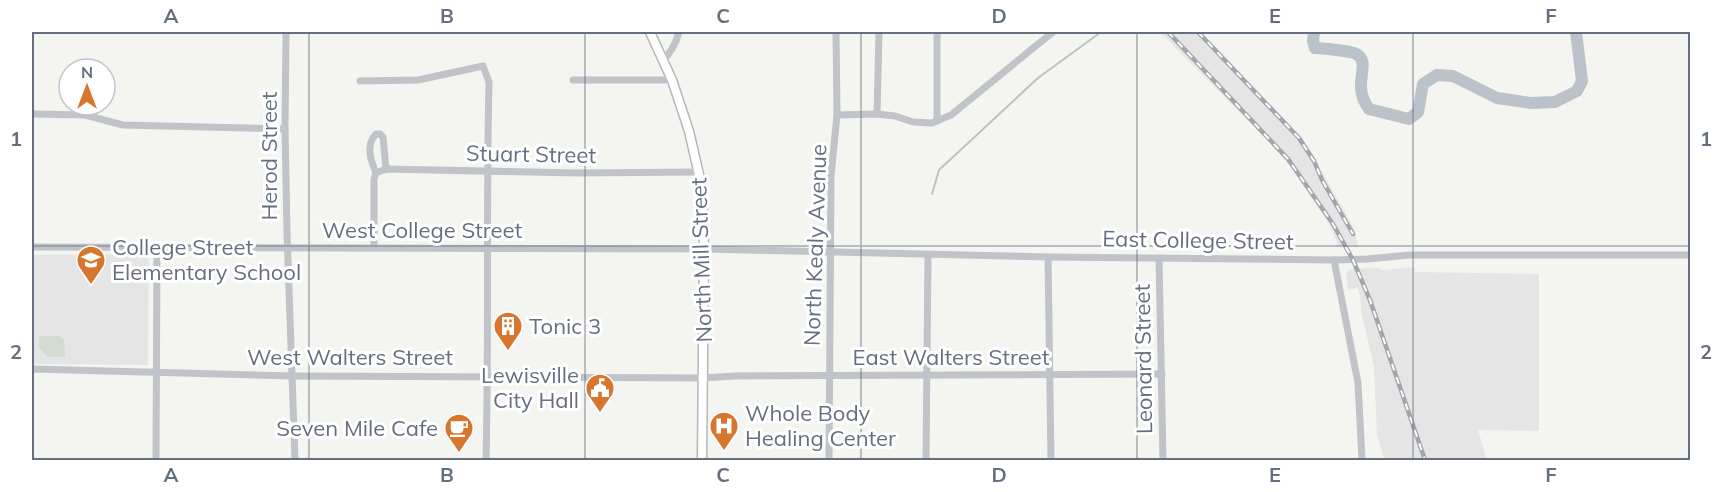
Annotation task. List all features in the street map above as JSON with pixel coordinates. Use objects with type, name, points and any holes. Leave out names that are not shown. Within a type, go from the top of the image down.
[{"type":"main road","name":"North Mill Street","points":[[650,32],[672,80],[689,131],[702,188],[704,249],[702,460]]},
{"type":"street","name":"Herod Street","points":[[286,32],[285,129],[295,460]]},
{"type":"street","points":[[663,60],[670,54],[678,32]]},
{"type":"street","name":"North Kealy Avenue","points":[[829,460],[831,176],[837,115],[836,32]]},
{"type":"street","points":[[877,114],[879,32]]},
{"type":"street","points":[[937,32],[937,121]]},
{"type":"street","points":[[837,115],[877,114],[895,116],[914,122],[932,123],[951,115],[1053,32]]},
{"type":"street","points":[[360,81],[418,80],[483,66],[489,82],[486,460]]},
{"type":"street","points":[[573,80],[672,80]]},
{"type":"street","points":[[32,114],[85,115],[123,125],[285,129]]},
{"type":"street","points":[[374,247],[376,173],[369,155],[371,141],[376,134],[383,137],[386,169]]},
{"type":"street","name":"Stuart Street","points":[[376,173],[386,169],[575,173],[700,172]]},
{"type":"street","points":[[156,460],[157,247]]},
{"type":"street","name":"West College Street","points":[[32,248],[704,249]]},
{"type":"street","name":"East College Street","points":[[704,249],[928,255],[1334,260],[1437,255],[1690,255]]},
{"type":"street","points":[[926,460],[925,375],[928,255]]},
{"type":"street","points":[[1048,257],[1051,460]]},
{"type":"street","name":"Leonard Street","points":[[1159,258],[1163,460]]},
{"type":"street","points":[[1334,260],[1358,383],[1364,460]]},
{"type":"street","name":"West Walters Street","points":[[32,369],[292,376],[703,378]]},
{"type":"street","name":"East Walters Street","points":[[703,378],[1162,374]]},
{"type":"shaded area","points":[[1160,32],[1200,32],[1305,142],[1354,228],[1358,247],[1336,247],[1337,242],[1328,222],[1291,167]]},
{"type":"shaded area","name":"College Street Elementary School","points":[[149,254],[148,365],[33,364],[34,255]]},
{"type":"shaded area","points":[[1414,267],[1415,272],[1539,274],[1539,431],[1478,430],[1487,460],[1381,460],[1384,458],[1377,435],[1374,367],[1361,311],[1360,294],[1357,288],[1348,290],[1346,273],[1350,269],[1377,268],[1383,270]]},
{"type":"shaded area","points":[[39,336],[59,336],[64,340],[65,357],[48,357],[39,348]]},
{"type":"waterway","points":[[932,194],[939,170],[1038,78],[1101,32]]},
{"type":"waterway","points":[[1314,32],[1315,48],[1340,50],[1359,55],[1363,63],[1362,93],[1369,109],[1409,119],[1418,112],[1423,84],[1437,75],[1453,76],[1497,98],[1531,103],[1555,102],[1577,91],[1582,81],[1576,32]]},
{"type":"railway","points":[[1168,32],[1288,159],[1333,224],[1353,260],[1370,300],[1425,460]]},
{"type":"railway","points":[[1198,32],[1299,138],[1353,234]]},
{"type":"place","name":"College Street Elementary School","points":[[91,286]]},
{"type":"place","name":"Tonic 3","points":[[508,352]]},
{"type":"place","name":"Lewisville City Hall","points":[[600,414]]},
{"type":"place","name":"Whole Body Healing Center","points":[[724,452]]},
{"type":"place","name":"Seven Mile Cafe","points":[[459,454]]}]
